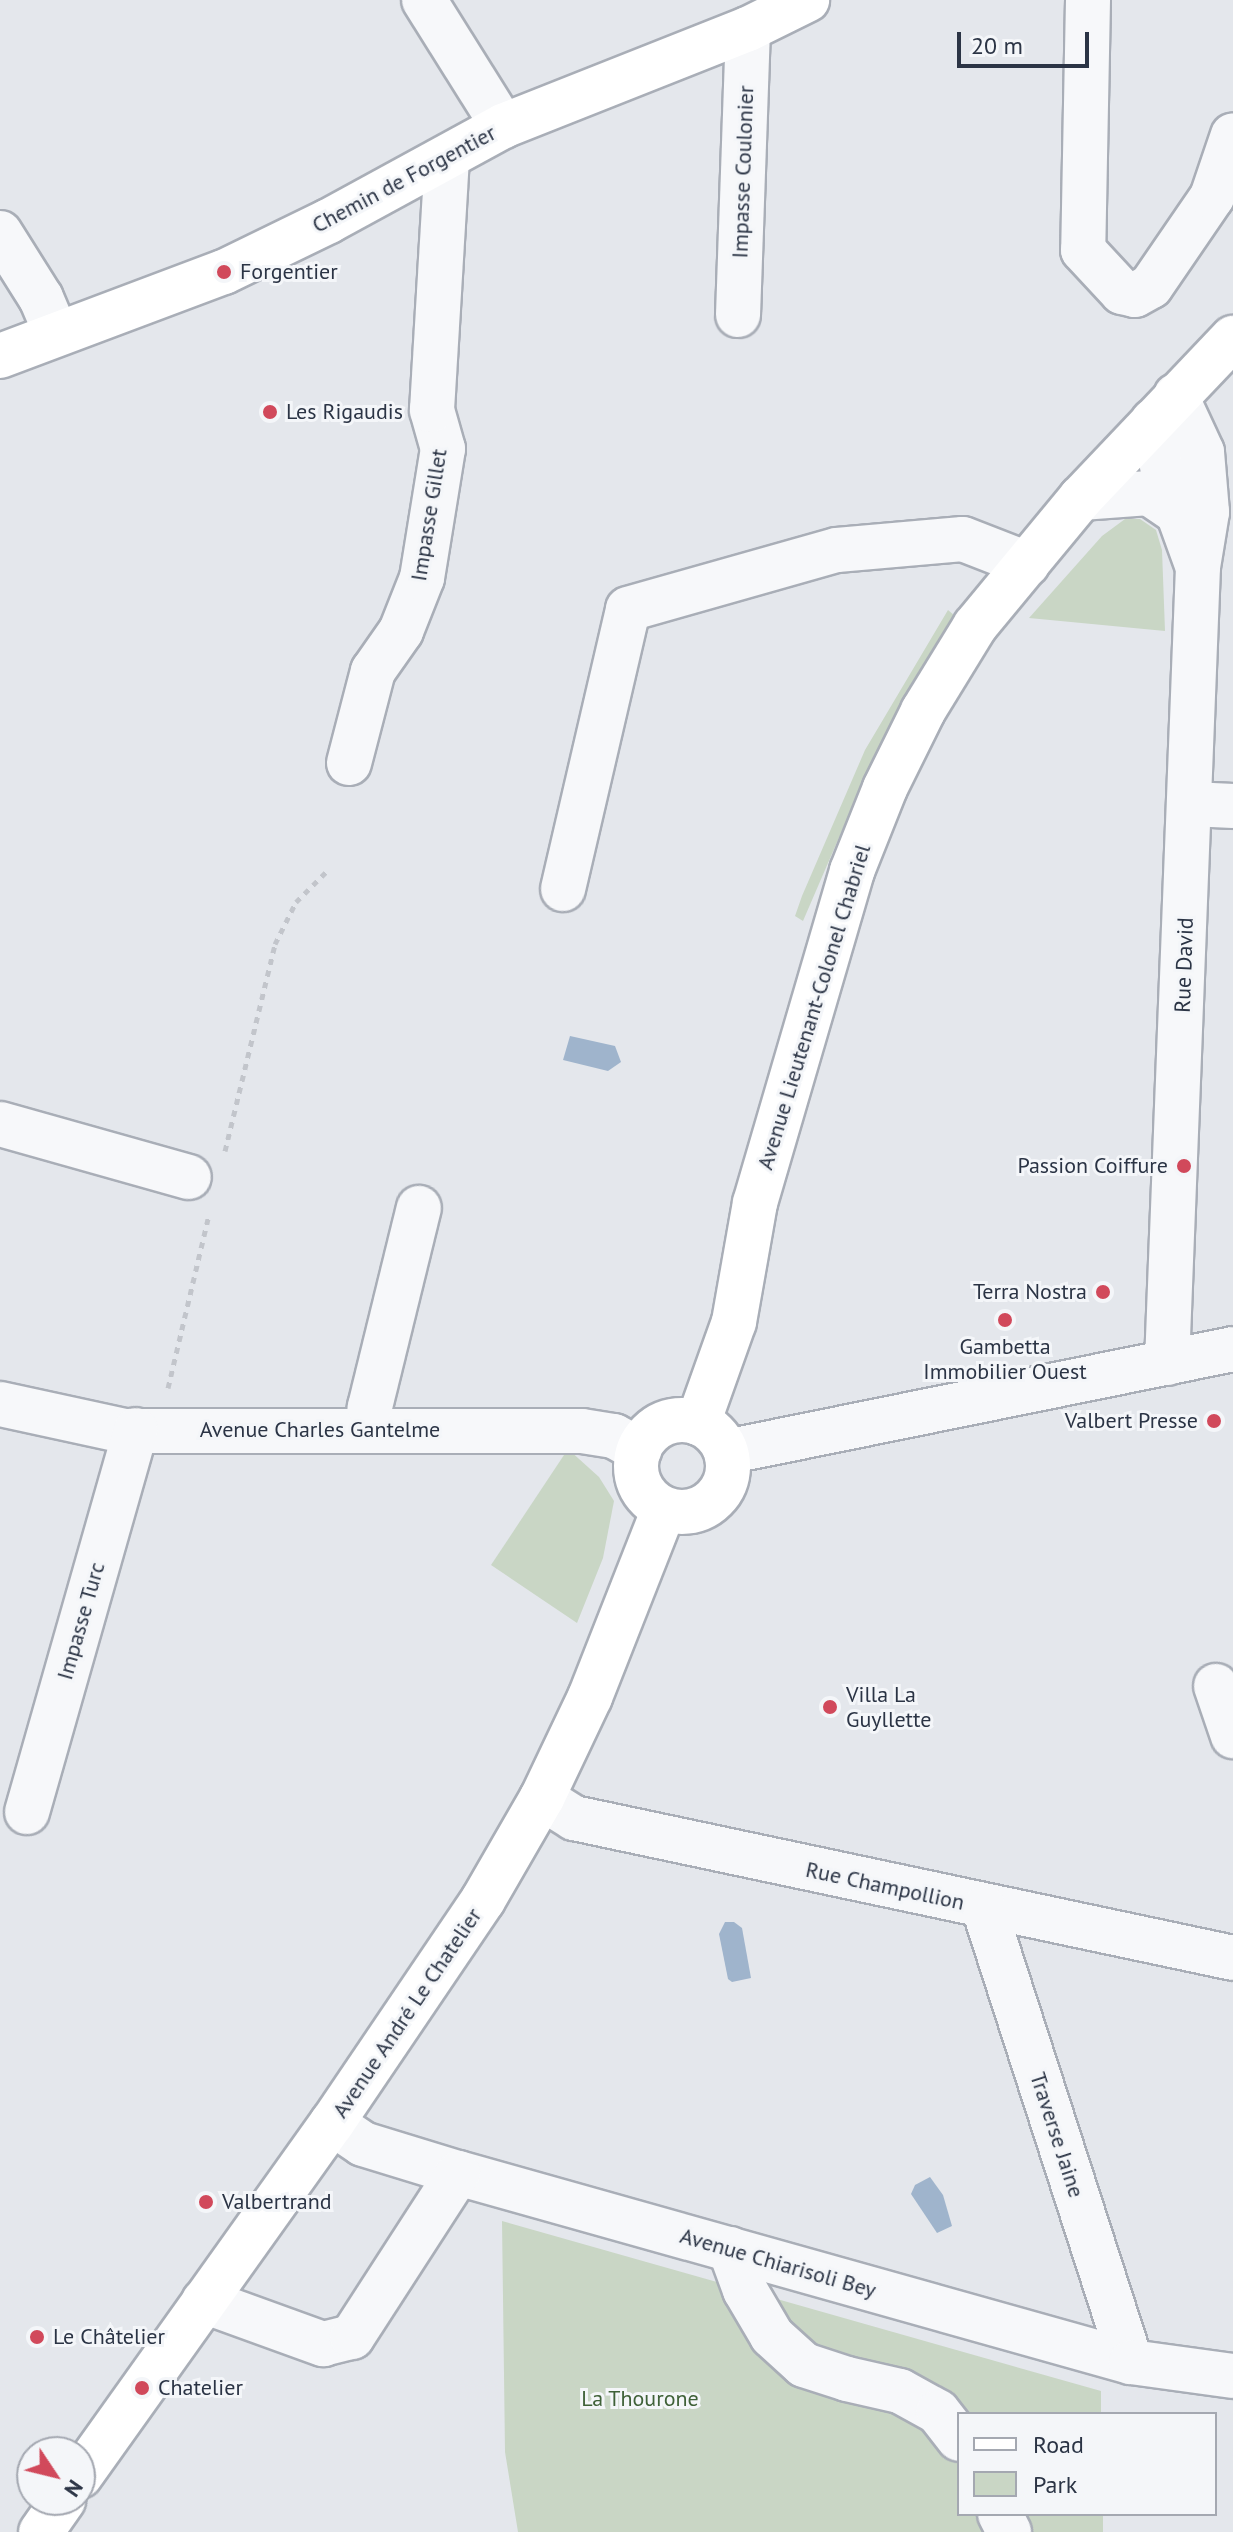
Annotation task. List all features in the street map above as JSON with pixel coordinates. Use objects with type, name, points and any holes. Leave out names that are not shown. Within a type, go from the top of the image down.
[{"type":"main road","name":"Chemin de Forgentier","points":[[0,356],[56,333],[157,300],[224,272],[503,126],[748,29],[796,3]]},
{"type":"main road","points":[[1165,409],[1233,338]]},
{"type":"main road","name":"Avenue Lieutenant-Colonel Chabriel","points":[[712,1437],[755,1203],[852,871],[885,788],[923,711],[975,626],[1081,498],[1165,409]]},
{"type":"main road","points":[[684,1420],[712,1437],[726,1478],[713,1500],[699,1510],[681,1513],[664,1509],[643,1491],[636,1464],[639,1450],[657,1428],[684,1420]]},
{"type":"main road","name":"Avenue André Le Chatelier","points":[[96,2453],[332,2123],[483,1900],[542,1798],[590,1697],[664,1509]]},
{"type":"street","points":[[424,0],[503,126]]},
{"type":"street","points":[[1088,0],[1083,250],[1122,292],[1135,295],[1151,286],[1212,197],[1233,135]]},
{"type":"street","name":"Impasse Coulonier","points":[[738,315],[748,29]]},
{"type":"street","name":"Impasse Gillet","points":[[349,763],[373,671],[401,631],[425,564],[443,449],[432,410],[447,158]]},
{"type":"street","points":[[0,233],[41,298],[56,333]]},
{"type":"street","name":"Rue David","points":[[1165,409],[1163,471],[1198,567]]},
{"type":"street","name":"Rue David","points":[[1165,409],[1202,452],[1207,512],[1198,567],[1212,805],[1167,1363]]},
{"type":"street","points":[[1081,498],[1149,493],[1176,511]]},
{"type":"street","points":[[563,889],[628,609],[837,550],[963,539],[1027,564]]},
{"type":"street","points":[[0,1124],[208,1178]]},
{"type":"street","points":[[367,1430],[419,1208]]},
{"type":"street","points":[[712,1437],[1167,1363],[1233,1349]]},
{"type":"street","name":"Avenue Charles Gantelme","points":[[0,1404],[147,1430],[582,1431],[614,1436],[639,1450]]},
{"type":"street","name":"Impasse Turc","points":[[27,1812],[147,1430]]},
{"type":"street","points":[[1216,1686],[1233,1736]]},
{"type":"street","name":"Rue Champollion","points":[[542,1798],[574,1818],[984,1908],[1233,1958]]},
{"type":"street","name":"Traverse Jaine","points":[[984,1908],[1131,2362]]},
{"type":"street","name":"Avenue Chiarisoli Bey","points":[[332,2123],[363,2144],[458,2173],[1131,2362],[1233,2376]]},
{"type":"street","points":[[204,2301],[323,2344],[352,2337],[458,2173]]},
{"type":"street","points":[[730,2249],[745,2290],[772,2336],[804,2365],[900,2391],[938,2412],[957,2436]]},
{"type":"path","points":[[147,1430],[208,1178],[275,944],[296,902],[329,869]]},
{"type":"green space","points":[[1125,519],[1140,519],[1156,530],[1162,550],[1165,631],[1029,618],[1102,536]]},
{"type":"green space","points":[[948,610],[955,616],[920,671],[875,754],[803,921],[795,916],[802,896],[865,750]]},
{"type":"green space","points":[[568,1449],[599,1477],[614,1501],[603,1558],[577,1623],[491,1565]]},
{"type":"green space","name":"La Thourone","points":[[502,2221],[1101,2391],[1101,2412],[957,2412],[957,2516],[1103,2516],[1103,2532],[518,2532],[505,2452]]},
{"type":"water","points":[[570,1036],[615,1046],[621,1062],[608,1071],[563,1060]]},
{"type":"water","points":[[725,1922],[734,1922],[742,1928],[751,1978],[732,1982],[728,1979],[719,1934]]},
{"type":"water","points":[[930,2177],[943,2195],[952,2226],[937,2233],[911,2194],[915,2185]]},
{"type":"place","name":"Forgentier","points":[[224,272]]},
{"type":"place","name":"Les Rigaudis","points":[[270,412]]},
{"type":"place","name":"Passion Coiffure","points":[[1184,1166]]},
{"type":"place","name":"Terra Nostra","points":[[1103,1292]]},
{"type":"place","name":"Gambetta Immobilier Ouest","points":[[1005,1320]]},
{"type":"place","name":"Valbert Presse","points":[[1214,1421]]},
{"type":"place","name":"Villa La Guyllette","points":[[830,1707]]},
{"type":"place","name":"Valbertrand","points":[[206,2202]]},
{"type":"place","name":"Le Châtelier","points":[[37,2337]]},
{"type":"place","name":"Chatelier","points":[[142,2388]]}]
